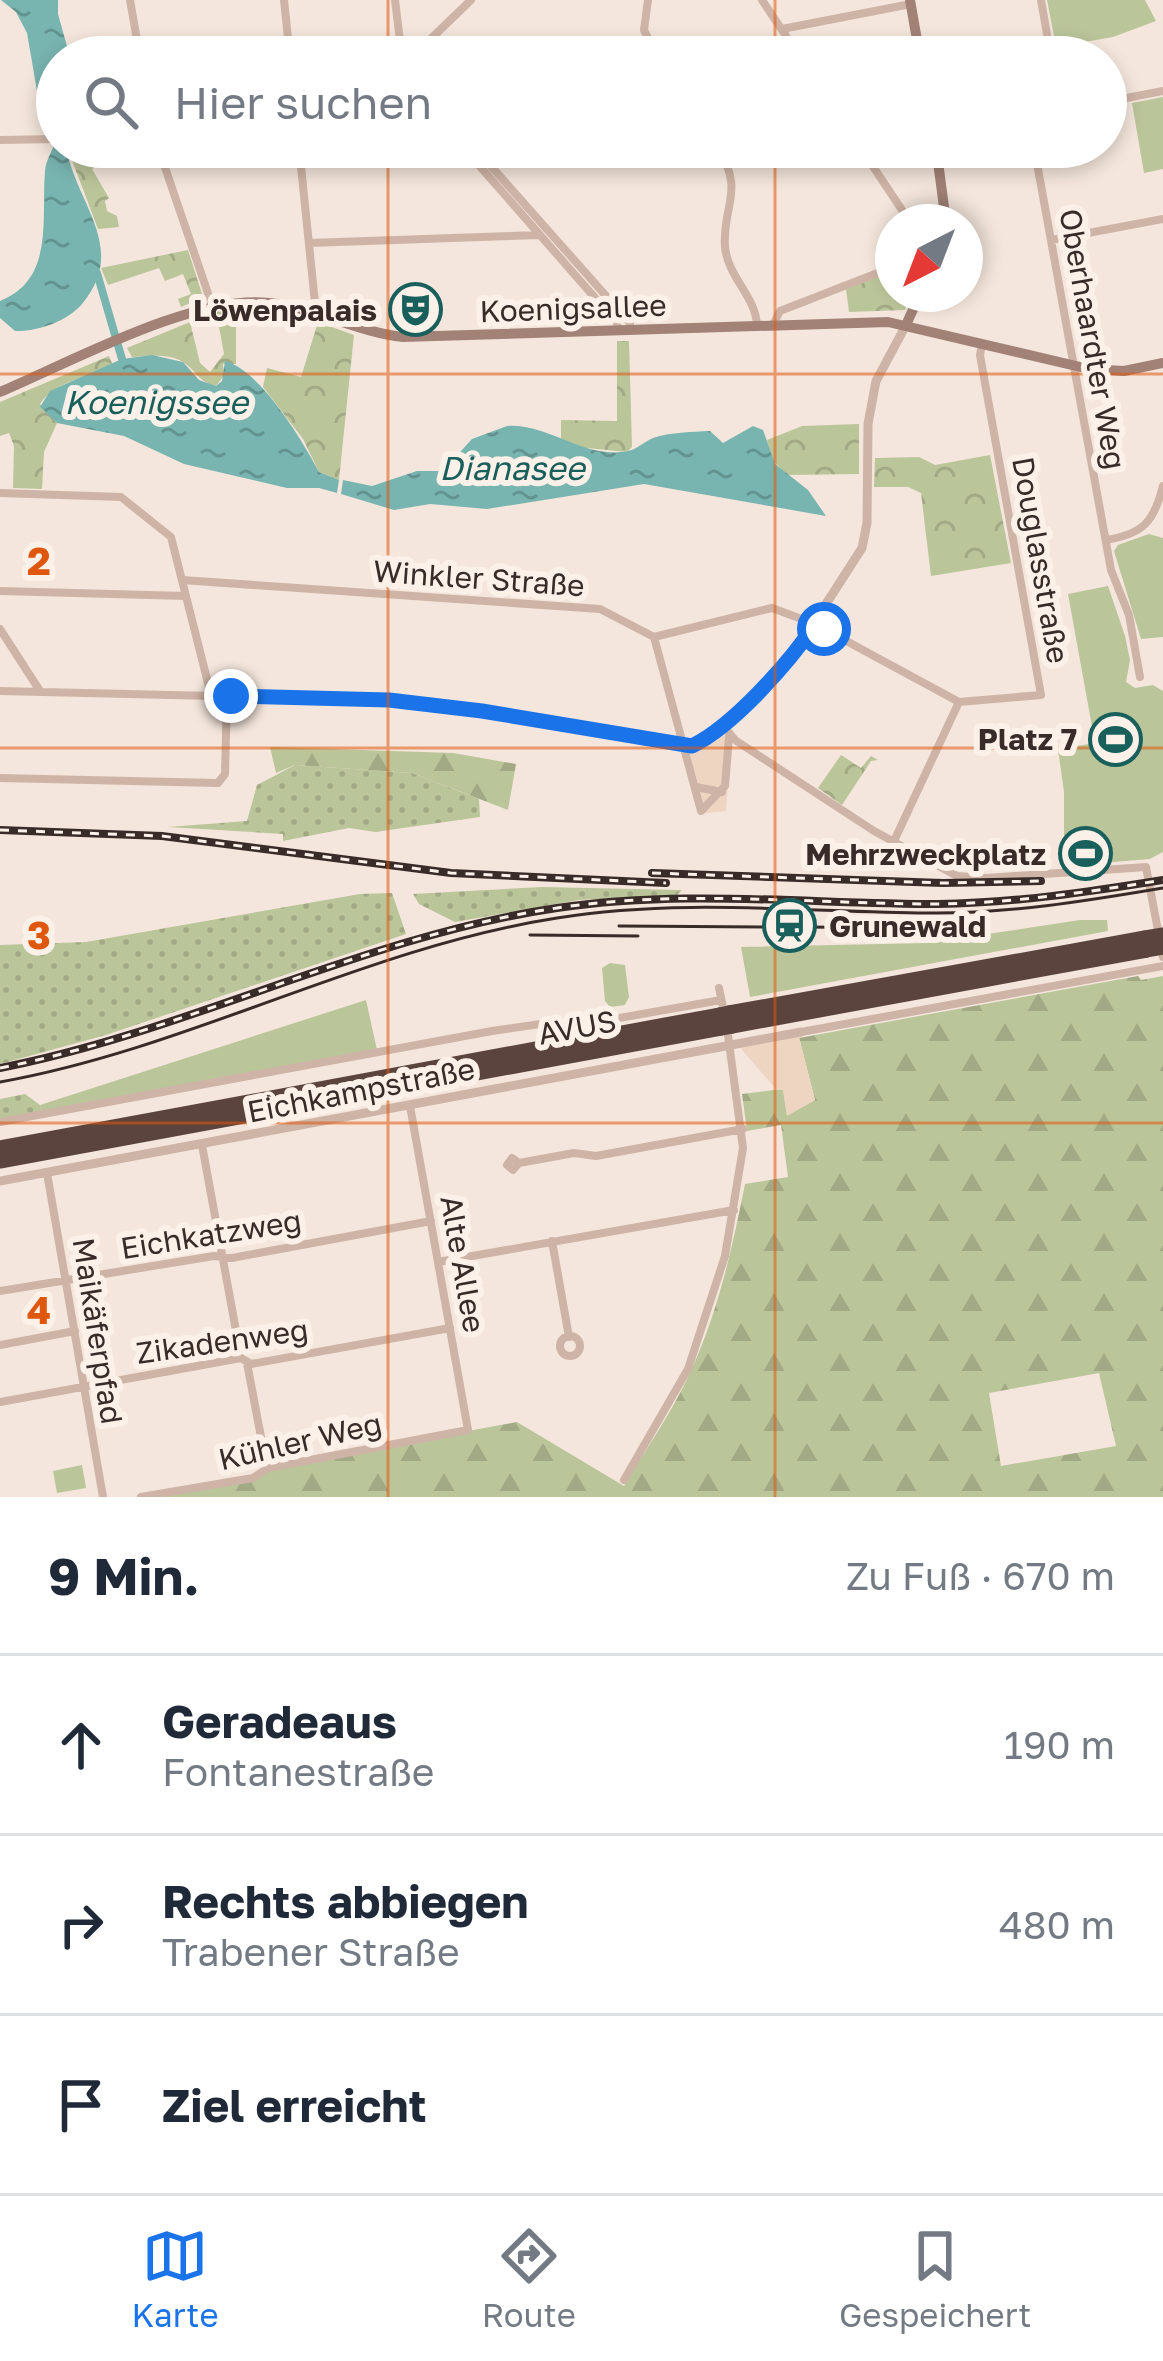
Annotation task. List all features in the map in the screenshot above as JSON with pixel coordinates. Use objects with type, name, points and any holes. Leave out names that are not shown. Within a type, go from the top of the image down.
[{"type":"highway","name":"AVUS","points":[[0,1146],[1156,952],[1163,934]]},
{"type":"highway","name":"AVUS","points":[[0,1161],[725,1021]]},
{"type":"main road","points":[[910,2],[916,36]]},
{"type":"main road","points":[[939,168],[944,204]]},
{"type":"main road","name":"Koenigsallee","points":[[0,392],[212,305],[270,303],[403,337],[868,322],[906,325],[1073,366],[1124,370],[1163,363]]},
{"type":"main road","points":[[906,325],[912,312]]},
{"type":"street","points":[[130,0],[136,36]]},
{"type":"street","points":[[284,0],[288,36]]},
{"type":"street","points":[[395,0],[399,36]]},
{"type":"street","points":[[434,36],[471,0]]},
{"type":"street","points":[[647,36],[648,0]]},
{"type":"street","points":[[762,0],[786,36]]},
{"type":"street","points":[[1040,0],[1047,36]]},
{"type":"street","points":[[782,29],[910,2]]},
{"type":"street","points":[[1127,98],[1163,91]]},
{"type":"street","points":[[0,140],[36,139]]},
{"type":"street","points":[[165,168],[212,305]]},
{"type":"street","points":[[301,168],[312,311]]},
{"type":"street","points":[[483,168],[630,323],[624,330]]},
{"type":"street","points":[[491,168],[543,232]]},
{"type":"street","points":[[730,168],[734,188],[725,233],[727,257],[755,309],[757,326]]},
{"type":"street","points":[[874,168],[898,204]]},
{"type":"street","name":"Oberhaardter Weg","points":[[1038,168],[1114,583],[1129,615],[1140,676]]},
{"type":"street","points":[[1051,239],[1163,219]]},
{"type":"street","points":[[309,243],[543,232]]},
{"type":"street","points":[[773,325],[780,311],[875,273]]},
{"type":"street","points":[[0,692],[227,695],[436,705],[684,746],[697,744],[788,663],[862,548],[867,523],[868,424],[876,381],[906,325]]},
{"type":"street","name":"Douglasstraße","points":[[959,702],[1041,695],[980,355],[982,343]]},
{"type":"street","points":[[1106,540],[1145,528],[1157,511],[1163,486]]},
{"type":"street","points":[[0,493],[121,497],[171,537],[211,695]]},
{"type":"street","name":"Winkler Straße","points":[[182,580],[600,609],[654,637]]},
{"type":"street","points":[[0,591],[186,596]]},
{"type":"street","points":[[729,735],[722,792],[701,811],[654,637],[772,608],[815,624],[959,702],[894,841]]},
{"type":"street","points":[[0,629],[40,691]]},
{"type":"street","points":[[0,778],[218,783],[225,774],[227,695]]},
{"type":"street","points":[[722,724],[729,735],[841,811],[966,878],[1146,867],[1156,952]]},
{"type":"street","points":[[696,788],[722,792]]},
{"type":"street","name":"Eichkampstraße","points":[[0,1122],[547,1023],[562,1028],[725,1021],[801,1032],[1156,952]]},
{"type":"street","points":[[624,1480],[681,1383],[700,1338],[734,1210],[743,1130],[719,988]]},
{"type":"street","name":"Eichkampstraße","points":[[0,1181],[678,1052],[725,1021]]},
{"type":"street","name":"Alte Allee","points":[[410,1106],[468,1430]]},
{"type":"street","points":[[519,1163],[574,1153],[596,1156],[743,1130]]},
{"type":"street","points":[[202,1145],[261,1438]]},
{"type":"street","name":"Maikäferpfad","points":[[47,1172],[103,1497]]},
{"type":"street","points":[[438,1262],[734,1210]]},
{"type":"street","name":"Eichkatzweg","points":[[0,1291],[431,1221]]},
{"type":"street","points":[[552,1241],[568,1337]]},
{"type":"street","name":"Zikadenweg","points":[[0,1402],[450,1328]]},
{"type":"street","points":[[0,1345],[75,1331]]},
{"type":"street","name":"Kühler Weg","points":[[141,1497],[253,1478],[268,1468],[468,1430]]},
{"type":"green space","points":[[1047,0],[1145,0],[1156,21],[1116,36],[1054,36]]},
{"type":"green space","points":[[1163,97],[1163,169],[1144,173],[1132,103]]},
{"type":"green space","points":[[75,168],[93,168],[109,198],[107,211],[117,216],[119,227],[98,229]]},
{"type":"green space","points":[[188,250],[202,294],[181,307],[178,299],[191,294],[183,274],[165,281],[159,268],[108,285],[101,268]]},
{"type":"green space","points":[[875,278],[875,311],[849,312],[846,289]]},
{"type":"green space","points":[[236,310],[236,364],[223,364],[224,375],[216,386],[177,359],[132,357],[127,348],[190,322],[200,363],[210,372],[224,354],[216,311]]},
{"type":"green space","points":[[318,322],[354,335],[339,480],[319,472],[303,439],[263,387],[267,368],[301,377]]},
{"type":"green space","points":[[617,341],[629,341],[632,447],[627,452],[577,447],[561,440],[561,420],[617,421]]},
{"type":"green space","points":[[109,356],[112,363],[106,369],[61,386],[40,404],[57,423],[44,452],[42,489],[13,488],[14,446],[9,433],[0,436],[0,402]]},
{"type":"green space","points":[[859,424],[859,474],[786,475],[771,458],[767,440],[802,426]]},
{"type":"green space","points":[[990,455],[1011,563],[931,576],[921,493],[908,487],[874,487],[875,458],[919,457],[935,465]]},
{"type":"green space","points":[[1149,534],[1163,538],[1163,637],[1141,639],[1114,551],[1118,545]]},
{"type":"green space","points":[[1108,586],[1130,660],[1126,682],[1135,688],[1153,685],[1163,691],[1163,852],[1150,859],[1064,866],[1064,792],[1058,749],[1095,743],[1068,594]]},
{"type":"green space","points":[[270,747],[453,753],[516,764],[508,810],[412,773],[295,765],[276,773]]},
{"type":"green space","points":[[841,755],[861,768],[871,756],[878,760],[871,761],[842,805],[818,788]]},
{"type":"green space","points":[[295,765],[412,773],[479,799],[480,817],[375,832],[349,828],[283,841],[283,834],[168,827],[247,821],[257,785]]},
{"type":"green space","points":[[542,887],[682,890],[677,895],[579,900],[455,922],[419,904],[413,894]]},
{"type":"green space","points":[[392,893],[406,934],[106,1035],[0,1064],[0,945],[86,942],[360,894]]},
{"type":"green space","points":[[1107,920],[1108,931],[750,997],[741,947],[928,943]]},
{"type":"green space","points":[[610,963],[625,965],[629,997],[625,1005],[610,1007],[605,1001],[602,968]]},
{"type":"green space","name":"Grunewald","points":[[1138,976],[1141,980],[1163,976],[1163,1497],[143,1497],[253,1478],[268,1468],[517,1422],[624,1486],[700,1350],[723,1280],[745,1184],[788,1177],[781,1125],[747,1131],[742,1094],[783,1089],[787,1115],[815,1100],[799,1038]],"holes":[[[1099,1373],[1116,1446],[1001,1466],[989,1393]]]},
{"type":"green space","points":[[366,1000],[377,1050],[42,1112],[40,1105]]},
{"type":"green space","points":[[25,1094],[42,1112],[0,1119],[0,1099]]},
{"type":"green space","points":[[82,1465],[86,1488],[57,1493],[53,1471]]},
{"type":"shaded area","points":[[732,730],[726,811],[699,814],[682,756]]},
{"type":"shaded area","points":[[797,1029],[815,1100],[787,1116],[783,1090],[776,1089],[742,1050],[739,1040]]},
{"type":"water","points":[[1,0],[58,0],[64,36],[36,36],[36,85],[27,33],[16,12]]},
{"type":"water","points":[[46,168],[71,168],[100,245],[95,284],[69,316],[33,330],[15,331],[0,318],[0,301],[30,278],[44,227]]},
{"type":"water","name":"Koenigssee","points":[[152,355],[183,362],[199,380],[216,386],[222,381],[225,361],[252,377],[279,408],[319,472],[339,480],[337,493],[287,488],[184,464],[124,436],[57,423],[40,407],[50,391],[122,359]]},
{"type":"water","name":"Dianasee","points":[[507,426],[612,452],[682,433],[710,431],[723,443],[753,426],[763,430],[775,464],[808,490],[826,516],[644,484],[487,509],[430,504],[394,510],[341,494],[343,480],[372,486],[417,471],[443,471],[472,439]]},
{"type":"waterway","points":[[97,273],[122,359]]},
{"type":"tram line","points":[[0,1082],[140,1046],[415,951],[557,918],[696,907],[987,911],[1163,888]]},
{"type":"tram line","points":[[619,926],[948,928]]},
{"type":"tram line","points":[[530,935],[638,936]]},
{"type":"railway","points":[[0,830],[162,836],[451,873],[666,883]]},
{"type":"railway","points":[[652,873],[943,883],[1041,881]]},
{"type":"railway","points":[[0,1068],[140,1031],[416,940],[557,908],[699,898],[966,903],[1163,880]]},
{"type":"place","name":"Löwenpalais","points":[[416,310]]},
{"type":"place","name":"Platz 7","points":[[1116,739]]},
{"type":"place","name":"Mehrzweckplatz","points":[[1085,854]]},
{"type":"place","name":"Grunewald","points":[[790,926]]},
{"type":"route","points":[[231,696],[389,700],[692,746],[788,663],[815,624],[824,629]]}]
